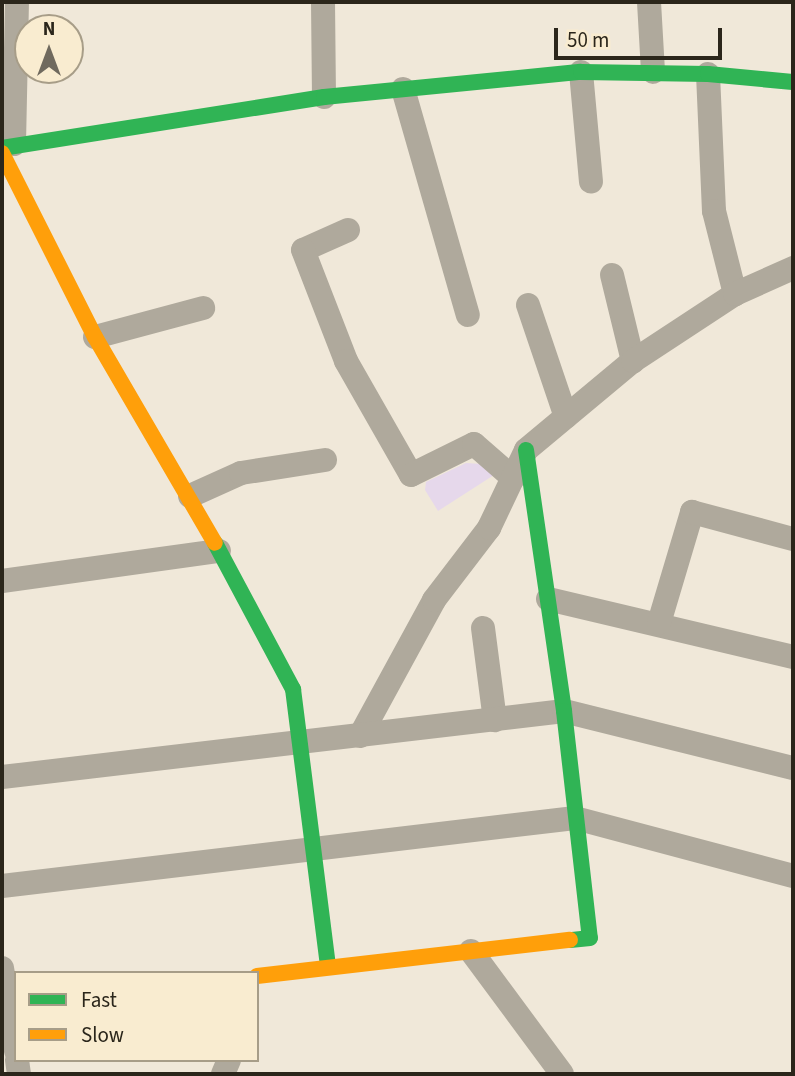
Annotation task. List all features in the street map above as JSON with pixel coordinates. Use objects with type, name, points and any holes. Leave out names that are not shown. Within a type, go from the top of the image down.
[{"type":"street","points":[[17,2],[6,148],[95,337],[190,496],[293,688],[328,967]]},
{"type":"street","points":[[323,2],[324,97]]},
{"type":"street","points":[[649,2],[653,72]]},
{"type":"street","points":[[6,148],[324,97],[581,72],[708,74],[793,82]]},
{"type":"street","points":[[581,72],[591,181]]},
{"type":"street","points":[[708,74],[714,211],[735,294]]},
{"type":"street","points":[[403,89],[468,315]]},
{"type":"street","points":[[348,230],[303,250],[346,361],[411,475],[474,444],[513,478]]},
{"type":"street","points":[[360,736],[434,600],[489,528],[527,450],[633,361],[735,294],[793,268]]},
{"type":"street","points":[[612,275],[633,361]]},
{"type":"street","points":[[528,305],[566,417]]},
{"type":"street","points":[[95,337],[203,308]]},
{"type":"street","points":[[260,981],[328,967],[590,938],[565,711],[527,450]]},
{"type":"street","points":[[190,496],[241,473],[325,460]]},
{"type":"street","points":[[659,623],[692,512],[793,539]]},
{"type":"street","points":[[2,581],[219,551]]},
{"type":"street","points":[[548,599],[659,623],[793,657]]},
{"type":"street","points":[[483,628],[495,720]]},
{"type":"street","points":[[2,777],[565,711],[793,768]]},
{"type":"street","points":[[2,886],[575,818],[793,876]]},
{"type":"street","points":[[471,951],[562,1074]]},
{"type":"street","points":[[2,968],[12,999],[14,1025]]},
{"type":"shaded area","points":[[466,463],[481,464],[494,475],[438,511],[425,490],[426,482]]},
{"type":"traffic: fast","points":[[2,148],[324,97],[581,72],[708,74],[793,82]]},
{"type":"traffic: fast","points":[[526,450],[564,711],[590,938],[570,940]]},
{"type":"traffic: fast","points":[[215,543],[293,689],[328,967]]},
{"type":"traffic: slow","points":[[2,153],[95,337],[215,543]]},
{"type":"traffic: slow","points":[[259,976],[570,940]]}]
